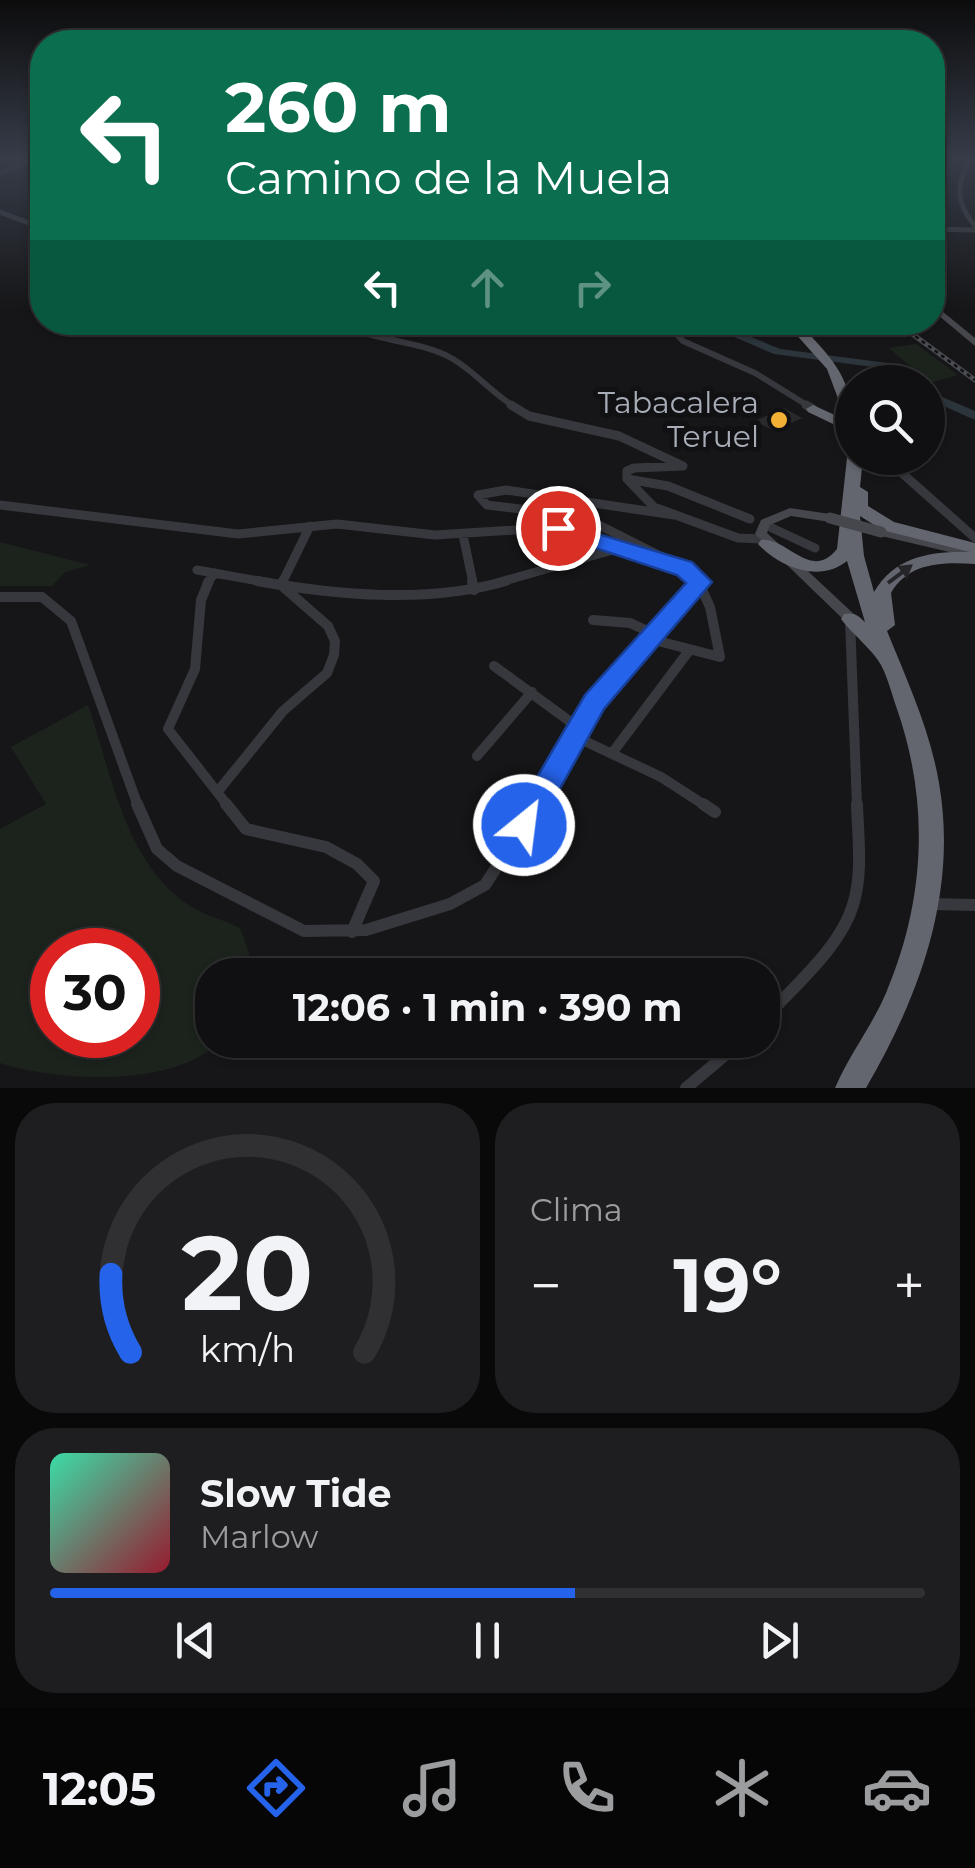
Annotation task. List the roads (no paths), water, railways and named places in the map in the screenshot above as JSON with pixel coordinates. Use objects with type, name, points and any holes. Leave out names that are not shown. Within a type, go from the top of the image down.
[{"type":"highway","points":[[804,335],[835,372]]},
{"type":"highway","points":[[808,407],[835,406]]},
{"type":"highway","points":[[808,407],[835,419]]},
{"type":"highway","points":[[767,534],[800,564],[833,564],[846,550],[855,475]]},
{"type":"highway","points":[[857,475],[860,508],[867,515],[975,553]]},
{"type":"highway","points":[[850,1088],[903,995],[928,904],[933,845],[929,786],[855,557],[852,509]]},
{"type":"highway","points":[[887,654],[882,594],[890,579],[920,562],[975,553]]},
{"type":"highway","points":[[851,619],[887,654]]},
{"type":"main road","points":[[945,316],[975,343]]},
{"type":"main road","points":[[851,619],[790,565],[767,534],[790,512],[975,553]]},
{"type":"street","points":[[0,212],[30,223]]},
{"type":"street","points":[[945,229],[975,228]]},
{"type":"street","points":[[375,335],[453,360],[488,392],[528,416],[619,436],[683,466],[674,470],[634,467],[627,472],[627,479],[647,503],[736,536],[790,565]]},
{"type":"street","points":[[677,335],[682,341],[755,373],[808,407]]},
{"type":"street","points":[[906,475],[975,538]]},
{"type":"street","points":[[627,479],[668,486],[750,519]]},
{"type":"street","points":[[593,620],[630,623],[688,652],[720,657],[700,582],[683,568],[581,516],[488,506],[478,497],[480,492],[496,489],[674,516]]},
{"type":"street","points":[[0,505],[227,534],[346,524],[404,534],[463,535],[548,528],[683,568]]},
{"type":"street","points":[[281,585],[310,526]]},
{"type":"street","points":[[736,536],[767,534],[815,548]]},
{"type":"street","points":[[736,536],[767,534]]},
{"type":"street","points":[[463,535],[474,590]]},
{"type":"street","points":[[197,570],[329,594],[474,590],[616,549]]},
{"type":"street","points":[[215,573],[200,597],[201,644],[191,686],[168,729],[246,829],[261,836],[314,840],[360,865],[374,880],[352,932]]},
{"type":"street","points":[[0,597],[42,597],[64,610],[72,622],[147,831],[162,855],[304,931],[352,932],[450,904],[485,885],[508,855],[594,702],[700,582]]},
{"type":"street","points":[[219,790],[282,711],[327,673],[334,655],[335,641],[328,626],[281,585]]},
{"type":"street","points":[[780,1001],[834,939],[853,907],[859,867],[847,623],[851,619]]},
{"type":"street","points":[[614,752],[688,652]]},
{"type":"street","points":[[494,666],[532,692],[576,732],[715,812]]},
{"type":"street","points":[[478,756],[532,692]]},
{"type":"street","points":[[928,904],[975,905]]},
{"type":"street","points":[[686,1088],[722,1058]]},
{"type":"waterway","points":[[736,335],[778,352],[883,365]]},
{"type":"waterway","points":[[945,403],[975,416]]},
{"type":"railway","points":[[914,335],[975,380]]},
{"type":"place","name":"Tabacalera Teruel","points":[[779,420]]}]
